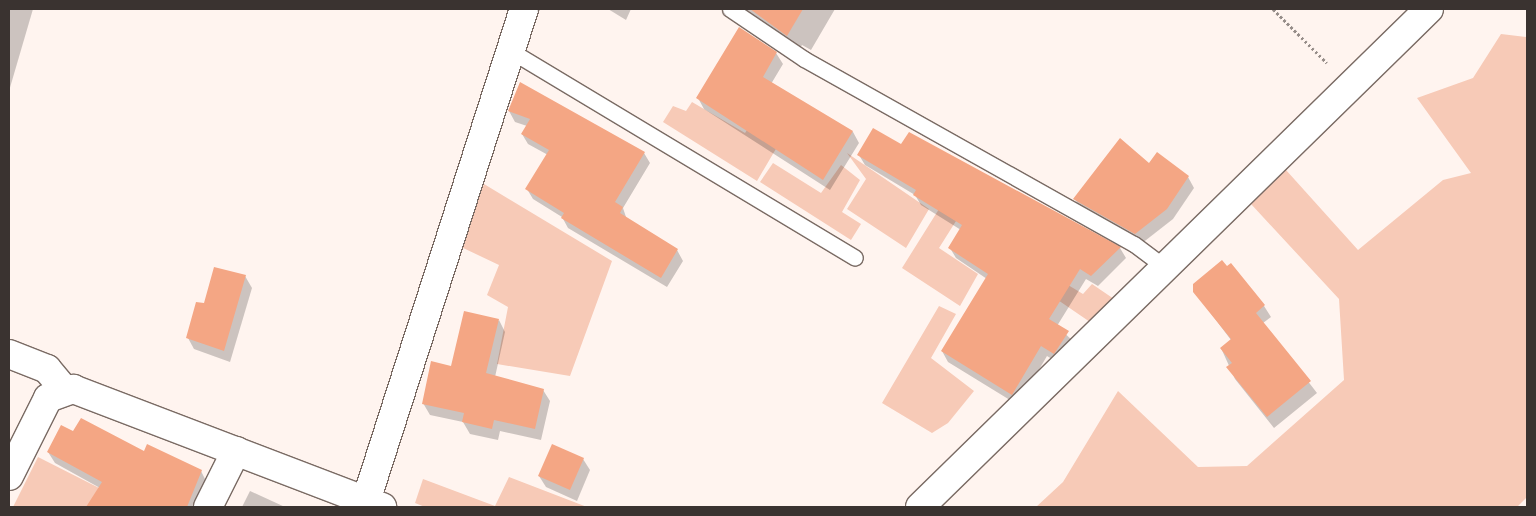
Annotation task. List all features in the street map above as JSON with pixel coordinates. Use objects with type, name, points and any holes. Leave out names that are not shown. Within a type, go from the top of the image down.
[{"type":"street","points":[[9,354],[47,369],[64,389],[98,396],[371,505],[524,9]]},
{"type":"street","points":[[920,507],[1429,9]]},
{"type":"street","points":[[9,476],[48,398],[64,389]]},
{"type":"street","points":[[208,507],[236,451]]},
{"type":"lane","points":[[730,9],[804,59],[1134,244],[1164,267]]},
{"type":"lane","points":[[511,51],[855,258]]},
{"type":"path","points":[[1273,9],[1350,85]]},
{"type":"shaded area","points":[[1501,34],[1527,37],[1527,497],[1517,507],[1036,507],[1063,482],[1118,391],[1198,467],[1247,466],[1344,380],[1339,299],[1251,204],[1286,170],[1358,250],[1443,180],[1471,173],[1417,98],[1473,78]]},
{"type":"shaded area","points":[[692,102],[745,133],[761,109],[790,125],[757,181],[663,122],[673,106],[686,111]]},
{"type":"shaded area","points":[[847,153],[929,209],[906,248],[847,209],[866,179]]},
{"type":"shaded area","points":[[773,163],[821,193],[841,165],[860,180],[842,212],[861,224],[851,240],[760,182]]},
{"type":"shaded area","points":[[484,184],[612,261],[570,376],[497,364],[508,307],[487,295],[499,265],[459,246]]},
{"type":"shaded area","points":[[939,209],[956,221],[939,248],[978,274],[960,306],[902,268]]},
{"type":"shaded area","points":[[1005,247],[1083,294],[1092,284],[1114,299],[1090,322],[998,259]]},
{"type":"shaded area","points":[[939,306],[956,314],[931,358],[974,391],[948,423],[932,433],[882,403]]},
{"type":"shaded area","points":[[38,457],[109,493],[103,507],[13,507]]},
{"type":"shaded area","points":[[509,477],[587,507],[425,507],[415,503],[423,479],[495,506]]},
{"type":"building","points":[[750,9],[803,9],[787,36]]},
{"type":"building","points":[[739,27],[777,52],[763,77],[853,131],[823,180],[696,98]]},
{"type":"building","points":[[520,82],[645,152],[615,202],[623,207],[620,213],[678,249],[661,278],[561,218],[564,213],[525,189],[549,150],[521,134],[530,119],[508,111]]},
{"type":"building","points":[[873,128],[901,144],[909,132],[1121,247],[1091,276],[1080,269],[1049,319],[1069,331],[1054,354],[1041,346],[1012,395],[941,351],[988,274],[948,248],[962,225],[913,195],[916,190],[857,155]]},
{"type":"building","points":[[1120,138],[1149,163],[1157,152],[1189,176],[1167,209],[1135,234],[1073,199]]},
{"type":"building","points":[[1222,260],[1227,266],[1231,263],[1265,305],[1256,313],[1311,381],[1267,417],[1226,367],[1232,363],[1220,348],[1231,339],[1193,292],[1193,284]]},
{"type":"building","points":[[214,267],[246,275],[224,351],[186,338],[196,302],[204,303]]},
{"type":"building","points":[[464,311],[499,319],[486,373],[544,389],[535,429],[494,420],[492,429],[462,422],[464,413],[422,404],[431,361],[451,366]]},
{"type":"building","points":[[81,418],[144,451],[147,444],[202,470],[187,507],[86,507],[102,482],[47,452],[61,425],[73,431]]},
{"type":"building","points":[[552,444],[584,458],[570,490],[538,476]]}]
